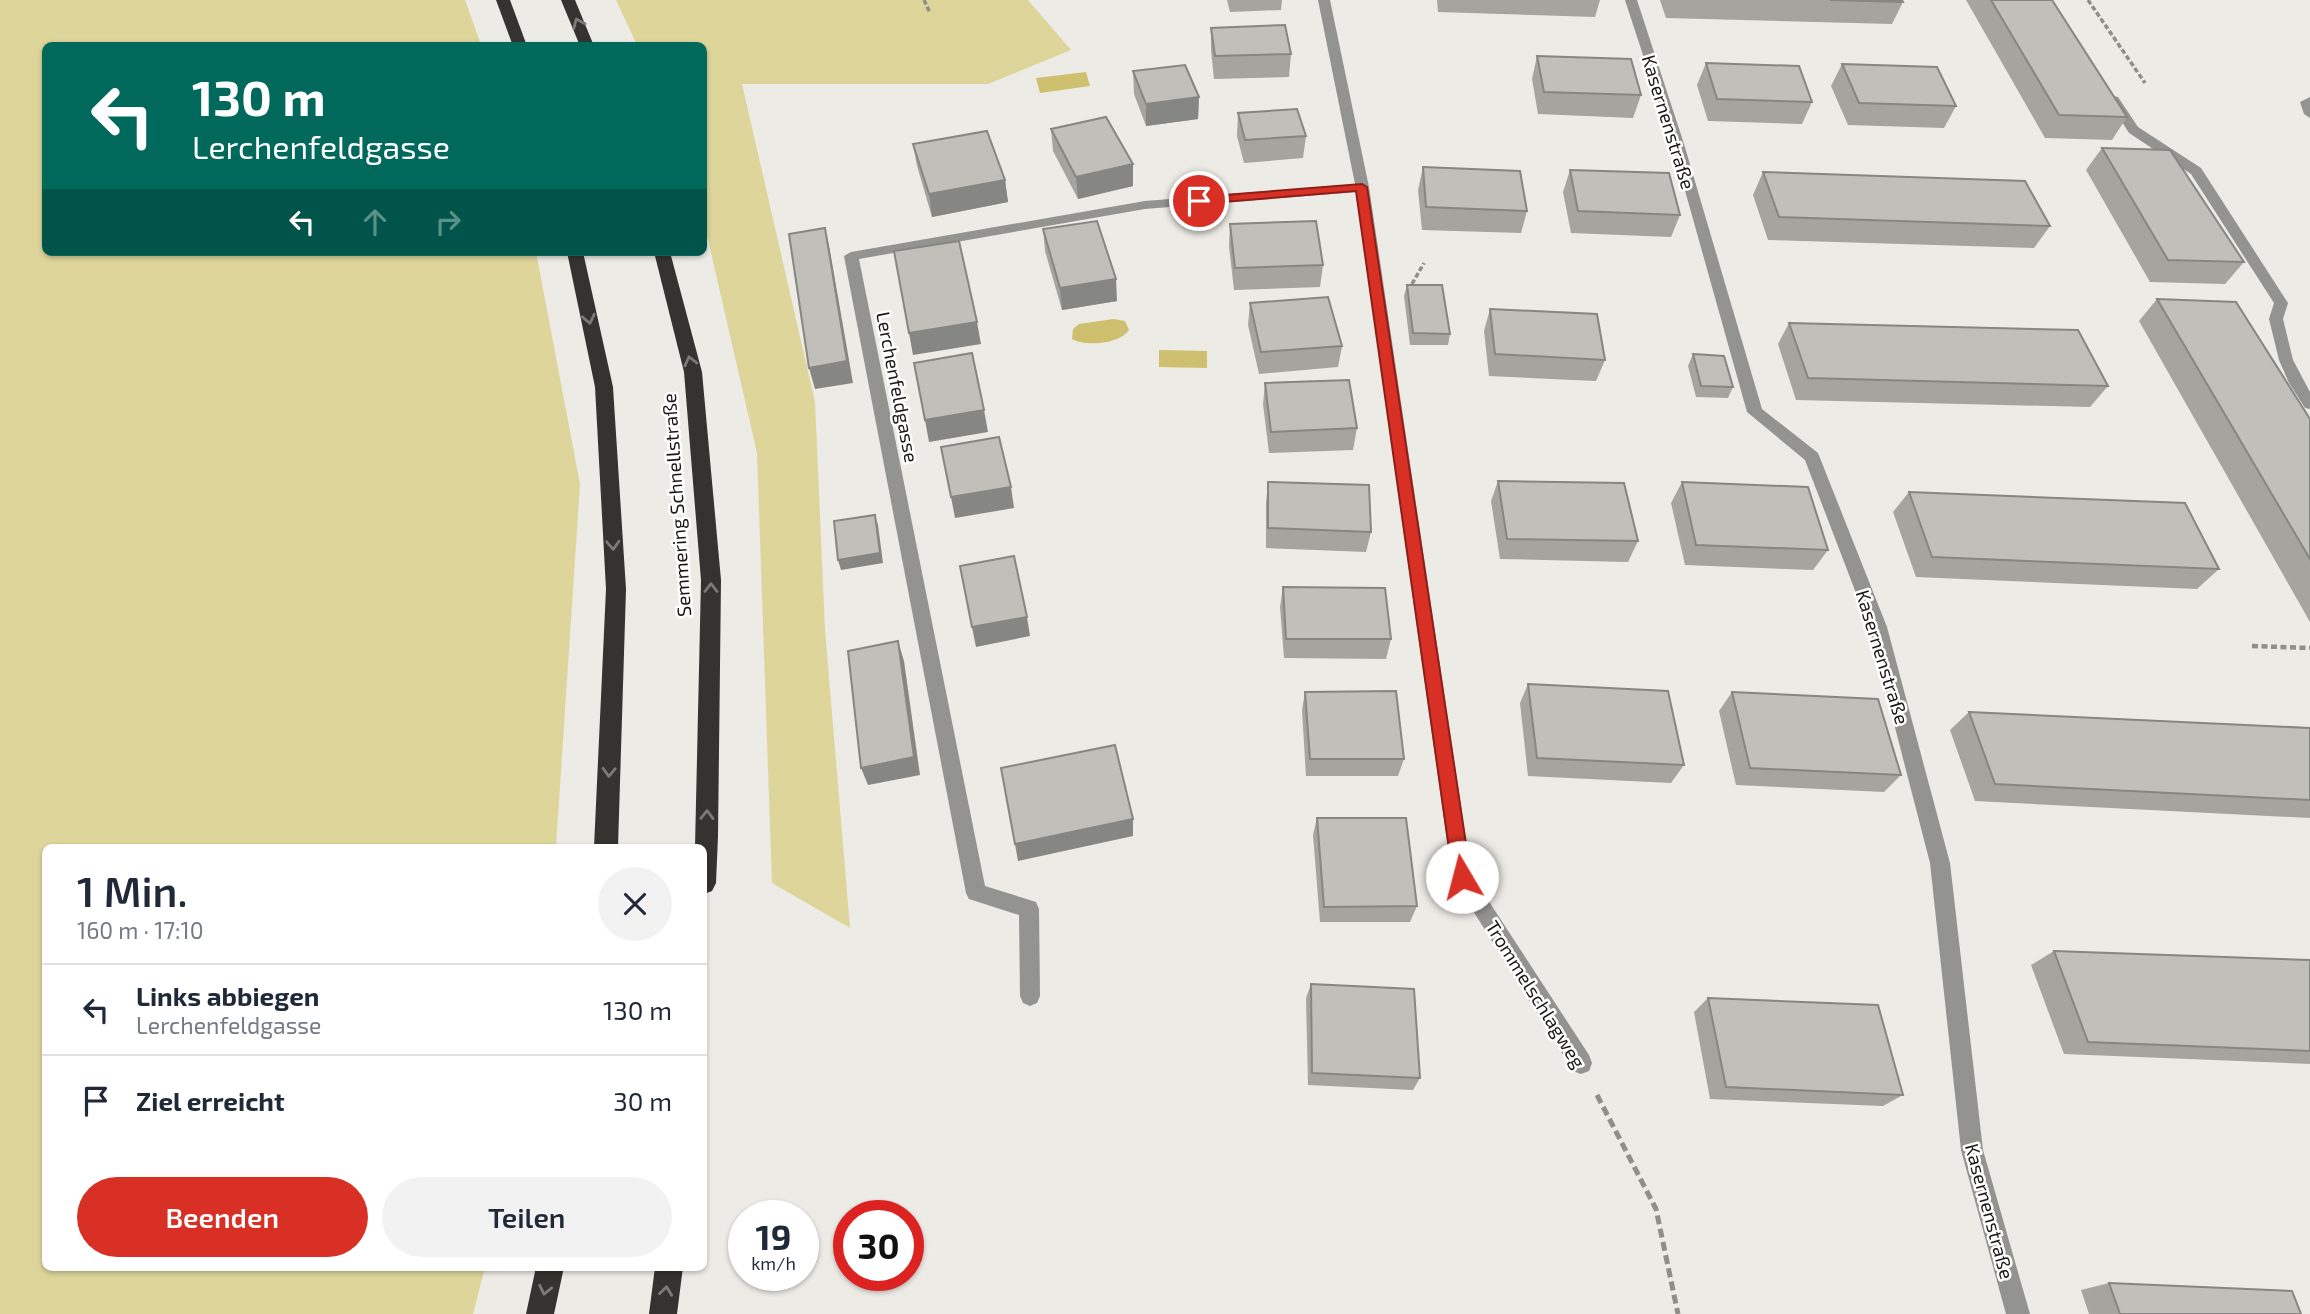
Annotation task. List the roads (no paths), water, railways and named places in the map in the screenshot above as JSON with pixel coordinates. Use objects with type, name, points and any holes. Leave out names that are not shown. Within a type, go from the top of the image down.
[{"type":"highway","points":[[503,0],[519,42]]},
{"type":"highway","points":[[568,0],[585,42]]},
{"type":"highway","points":[[576,256],[604,387],[616,589],[606,844]]},
{"type":"highway","name":"Semmering Schnellstraße","points":[[663,256],[693,372],[711,580],[706,844]]},
{"type":"highway","points":[[540,1314],[550,1271]]},
{"type":"highway","points":[[663,1314],[668,1271]]},
{"type":"street","name":"Trommelschlagweg","points":[[1324,0],[1362,187],[1462,877],[1580,1063]]},
{"type":"street","name":"Kasernenstraße","points":[[1631,0],[1678,144],[1755,412],[1812,457],[1878,627],[1940,863],[1972,1150],[2018,1314]]},
{"type":"street","points":[[2105,86],[2133,130],[2196,171],[2281,303],[2276,319],[2283,335],[2286,359],[2296,383],[2310,404]]},
{"type":"street","points":[[2310,101],[2306,102],[2310,114]]},
{"type":"street","name":"Lerchenfeldgasse","points":[[1030,996],[1029,909],[976,893],[851,256],[1145,205],[1362,187]]}]
